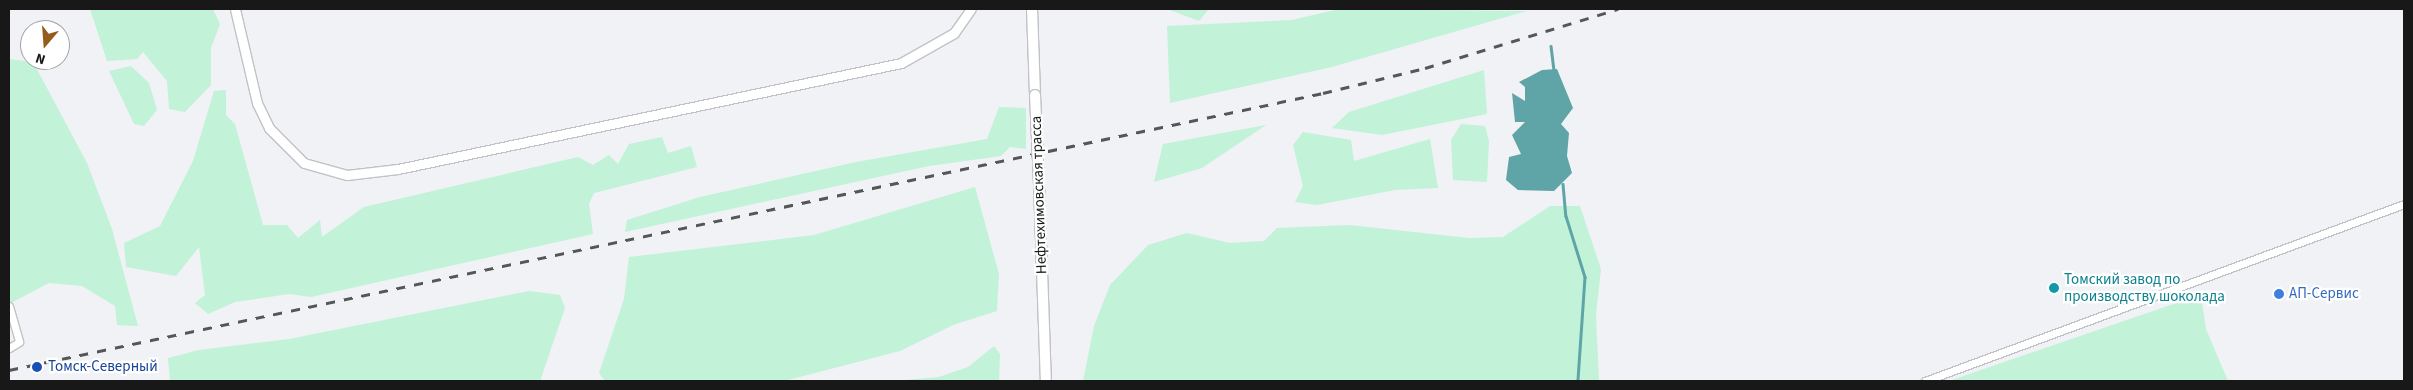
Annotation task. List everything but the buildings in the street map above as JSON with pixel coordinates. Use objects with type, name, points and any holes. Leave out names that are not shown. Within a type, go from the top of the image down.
[{"type":"main road","name":"Нефтехимовская трасса","points":[[1032,9],[1046,381]]},
{"type":"street","points":[[234,9],[257,103],[269,128],[304,163],[347,175],[398,169],[901,62],[954,33],[971,9]]},
{"type":"street","points":[[1925,381],[2404,204]]},
{"type":"street","points":[[9,306],[19,342],[9,348]]},
{"type":"green space","points":[[90,9],[213,9],[220,24],[211,48],[211,85],[185,112],[169,109],[167,81],[143,52],[137,59],[107,61]]},
{"type":"green space","points":[[1167,9],[1209,9],[1199,21]]},
{"type":"green space","points":[[1339,9],[1527,11],[1332,67],[1170,103],[1167,26],[1292,20]]},
{"type":"green space","points":[[9,59],[20,60],[20,70],[37,70],[87,163],[112,229],[138,326],[117,325],[115,306],[82,286],[49,283],[9,304]]},
{"type":"green space","points":[[131,66],[149,83],[157,110],[144,126],[134,124],[109,71]]},
{"type":"green space","points":[[1484,70],[1487,114],[1382,135],[1332,128],[1349,112]]},
{"type":"green space","points":[[226,90],[226,115],[235,124],[263,225],[287,225],[298,238],[320,220],[322,237],[364,207],[578,157],[593,165],[609,155],[618,164],[629,144],[662,137],[668,153],[691,146],[697,167],[594,193],[589,204],[593,234],[311,297],[289,294],[235,302],[208,314],[195,303],[205,295],[199,247],[176,276],[126,267],[124,243],[160,226],[193,161],[214,91]]},
{"type":"green space","points":[[999,107],[1026,108],[1026,149],[1010,147],[1001,156],[929,166],[625,232],[627,220],[700,197],[856,162],[987,139]]},
{"type":"green space","points":[[1461,124],[1485,126],[1489,141],[1487,182],[1453,180],[1451,140]]},
{"type":"green space","points":[[1266,125],[1202,168],[1154,182],[1163,144]]},
{"type":"green space","points":[[1303,132],[1351,140],[1354,161],[1430,139],[1438,188],[1395,190],[1317,205],[1295,202],[1303,186],[1293,145]]},
{"type":"green space","points":[[975,187],[999,274],[997,311],[953,325],[900,351],[784,381],[605,381],[599,373],[624,299],[629,257],[814,235]]},
{"type":"green space","points":[[1550,206],[1580,206],[1601,269],[1596,315],[1599,381],[1083,381],[1094,326],[1110,285],[1148,245],[1187,233],[1230,243],[1264,241],[1277,228],[1349,225],[1469,238],[1503,237]]},
{"type":"green space","points":[[529,291],[560,295],[565,308],[540,381],[170,381],[168,358],[199,350],[289,339]]},
{"type":"green space","points":[[2191,298],[2202,302],[2206,329],[2228,381],[1949,381]]},
{"type":"green space","points":[[994,346],[1000,354],[999,381],[893,381],[939,377],[968,367]]},
{"type":"water","points":[[1557,69],[1573,108],[1561,124],[1569,133],[1567,156],[1572,173],[1554,191],[1518,190],[1506,180],[1509,157],[1521,154],[1512,135],[1525,122],[1515,122],[1512,93],[1525,101],[1525,87],[1519,82],[1542,70]]},
{"type":"waterway","points":[[1551,46],[1554,69]]},
{"type":"waterway","points":[[1563,184],[1566,216],[1585,277],[1578,381]]},
{"type":"railway","points":[[9,370],[1323,93],[1425,68],[1618,9]]},
{"type":"place","name":"Томский завод по производству шоколада","points":[[2054,288]]},
{"type":"place","name":"АП-Сервис","points":[[2279,294]]},
{"type":"place","name":"Томск-Северный","points":[[37,367]]}]
